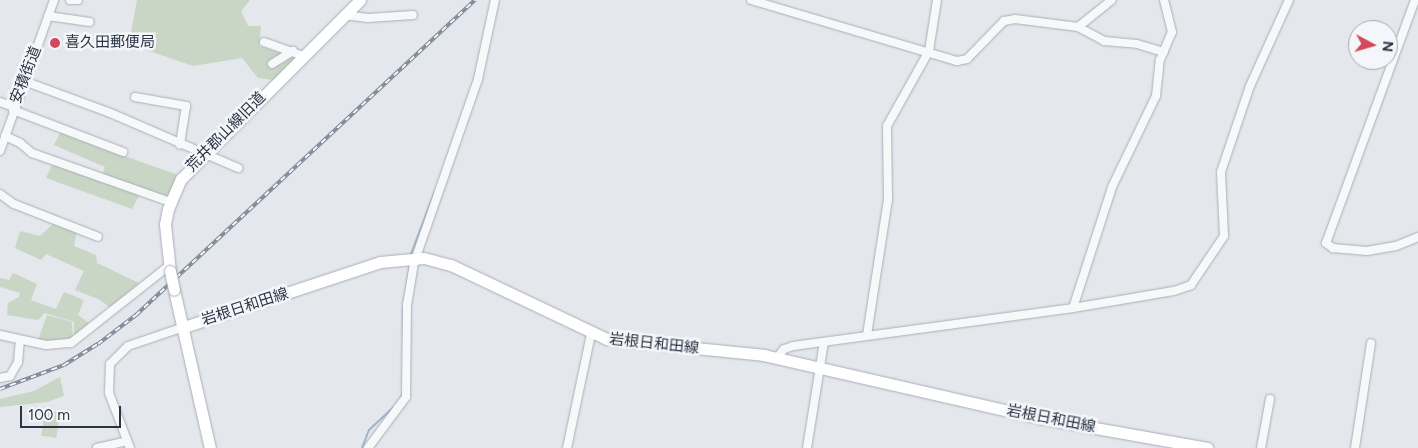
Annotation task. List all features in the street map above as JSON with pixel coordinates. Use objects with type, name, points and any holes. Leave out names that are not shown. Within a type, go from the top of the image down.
[{"type":"main road","name":"荒井郡山線旧道","points":[[184,327],[169,269],[165,224],[170,202],[180,180],[298,53],[360,0]]},
{"type":"main road","name":"岩根日和田線","points":[[210,448],[184,327],[380,262],[416,258],[451,265],[591,334],[607,340],[777,358],[1039,418],[1207,448]]},
{"type":"street","name":"安積街道","points":[[0,151],[13,108],[54,0]]},
{"type":"street","points":[[70,0],[78,0]]},
{"type":"street","points":[[368,448],[406,397],[407,304],[416,258],[478,79],[495,0]]},
{"type":"street","points":[[751,0],[778,11],[930,51],[952,60],[967,59],[996,26],[1008,20],[1078,26],[1104,41],[1137,44],[1164,52]]},
{"type":"street","points":[[867,335],[888,200],[887,126],[930,51],[937,0]]},
{"type":"street","points":[[1078,26],[1112,0]]},
{"type":"street","points":[[1073,308],[1112,187],[1151,110],[1164,52],[1172,28],[1164,0]]},
{"type":"street","points":[[777,358],[787,348],[867,335],[1073,308],[1181,290],[1197,280],[1224,236],[1221,172],[1250,86],[1289,0]]},
{"type":"street","points":[[1415,0],[1326,243],[1338,249],[1366,251],[1396,246],[1418,237]]},
{"type":"street","points":[[344,15],[368,18],[413,15]]},
{"type":"street","points":[[48,16],[90,22]]},
{"type":"street","points":[[264,42],[298,53]]},
{"type":"street","points":[[272,64],[298,53]]},
{"type":"street","points":[[24,82],[108,112],[180,145],[238,168]]},
{"type":"street","points":[[135,97],[186,106],[180,145]]},
{"type":"street","points":[[0,102],[123,152]]},
{"type":"street","points":[[5,136],[20,142],[32,153],[170,202]]},
{"type":"street","points":[[0,194],[14,204],[98,237]]},
{"type":"street","points":[[0,335],[20,341],[56,345],[71,343],[90,331],[169,269]]},
{"type":"street","points":[[97,448],[129,446],[109,393],[110,364],[128,346],[184,327]]},
{"type":"street","points":[[567,448],[591,334]]},
{"type":"street","points":[[0,378],[10,376],[18,362],[20,341]]},
{"type":"street","points":[[808,448],[822,369],[824,342]]},
{"type":"street","points":[[1354,448],[1372,343]]},
{"type":"street","points":[[1261,448],[1270,399]]},
{"type":"green space","points":[[137,0],[250,0],[241,11],[248,26],[261,26],[259,46],[296,58],[273,80],[258,78],[242,58],[193,66],[129,44]]},
{"type":"green space","points":[[60,133],[178,175],[166,199],[140,194],[132,209],[46,178],[52,165],[101,178],[105,167],[54,145]]},
{"type":"green space","points":[[54,223],[77,230],[74,246],[96,255],[97,263],[139,283],[111,308],[98,299],[75,290],[84,271],[46,254],[41,260],[15,248],[20,231],[40,236]]},
{"type":"green space","points":[[13,273],[37,284],[31,300],[56,309],[64,292],[84,300],[78,315],[92,325],[74,337],[74,322],[45,313],[38,320],[7,315],[8,303],[19,297],[20,293],[0,287],[0,278],[9,280]]},
{"type":"green space","points":[[47,315],[72,322],[73,339],[46,343],[38,340]]},
{"type":"green space","points":[[60,377],[64,396],[47,402],[0,407],[0,399],[34,391]]},
{"type":"green space","points":[[45,410],[60,412],[56,438],[41,436]]},
{"type":"waterway","points":[[411,254],[435,191]]},
{"type":"waterway","points":[[403,346],[403,311],[410,264]]},
{"type":"waterway","points":[[400,401],[403,391]]},
{"type":"waterway","points":[[362,448],[369,430],[393,408]]},
{"type":"railway","points":[[0,389],[64,365],[98,344],[136,315],[475,0]]},
{"type":"place","name":"喜久田郵便局","points":[[55,43]]}]
